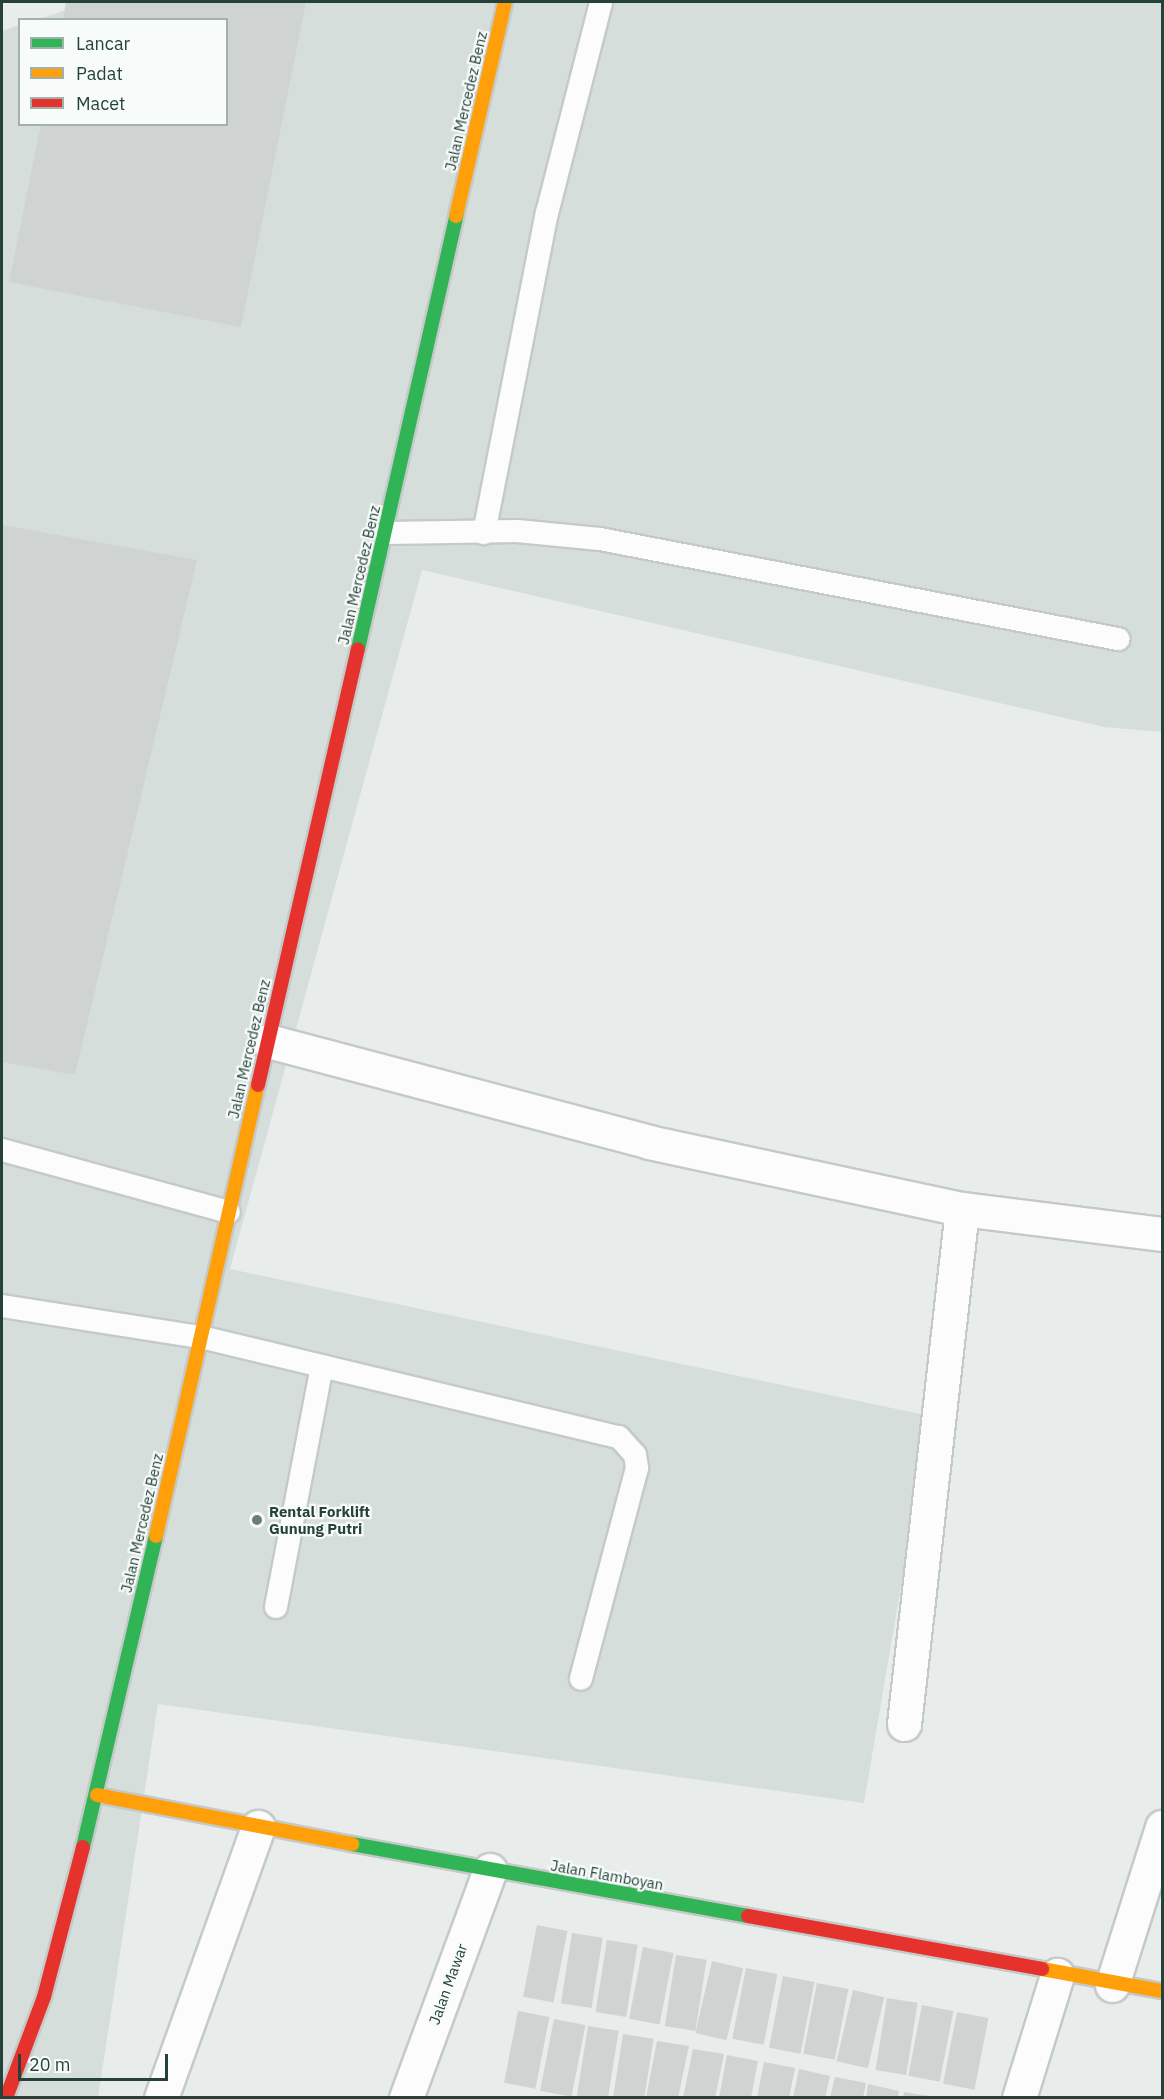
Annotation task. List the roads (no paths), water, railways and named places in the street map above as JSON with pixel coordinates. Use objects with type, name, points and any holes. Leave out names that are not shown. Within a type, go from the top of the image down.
[{"type":"main road","name":"Jalan Mercedez Benz","points":[[6,2097],[44,1997],[97,1795],[505,2]]},
{"type":"main road","name":"Jalan Flamboyan","points":[[97,1795],[1057,1975],[1162,1991]]},
{"type":"street","points":[[268,1041],[650,1142],[962,1209],[1162,1234]]},
{"type":"street","points":[[904,1724],[962,1209]]},
{"type":"street","points":[[161,2097],[258,1827]]},
{"type":"street","points":[[1112,1985],[1162,1827]]},
{"type":"street","name":"Jalan Mawar","points":[[406,2097],[490,1870]]},
{"type":"street","points":[[1019,2097],[1057,1975]]},
{"type":"lane","points":[[484,533],[547,213],[601,2]]},
{"type":"lane","points":[[386,533],[517,531],[600,539],[1118,639]]},
{"type":"lane","points":[[2,1150],[229,1212]]},
{"type":"lane","points":[[2,1306],[201,1337],[619,1437],[628,1443],[637,1468],[580,1679]]},
{"type":"lane","points":[[276,1607],[322,1366]]},
{"type":"place","name":"Rental Forklift Gunung Putri","points":[[257,1520]]}]
